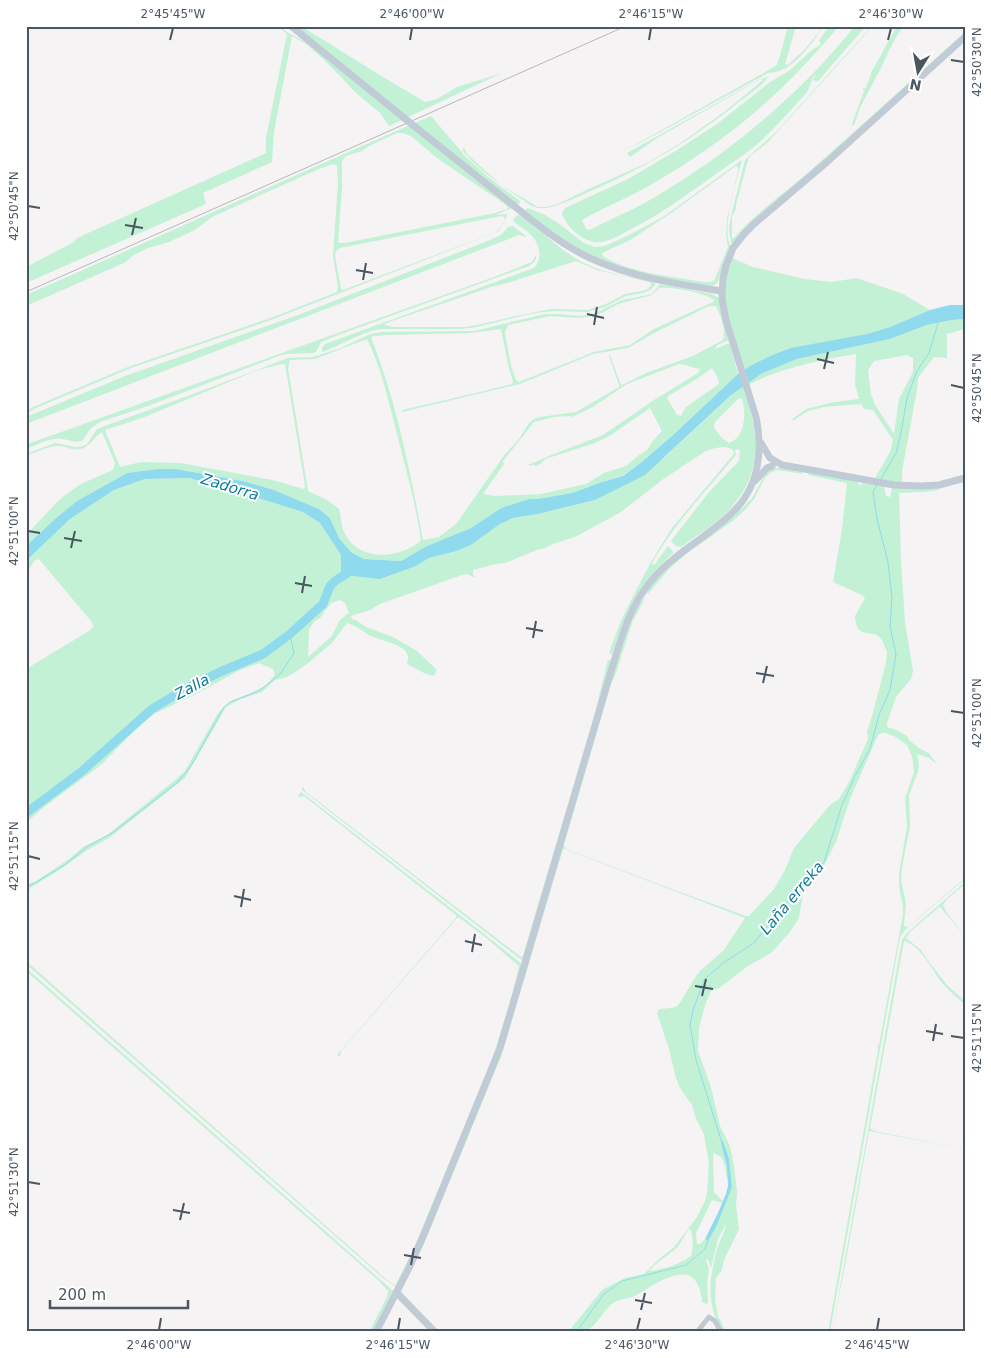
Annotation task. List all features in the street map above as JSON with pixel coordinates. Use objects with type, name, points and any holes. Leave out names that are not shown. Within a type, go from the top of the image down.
[{"type":"street","points":[[291,26],[552,236],[604,264],[637,275],[722,292]]},
{"type":"street","points":[[376,1332],[425,1232],[500,1048],[619,644],[629,616],[640,595],[651,581],[673,558],[733,512],[742,502],[751,485],[759,460],[759,431],[726,320],[722,300],[723,278],[730,254],[745,232],[827,162],[965,37]]},
{"type":"street","points":[[760,442],[773,464]]},
{"type":"street","points":[[759,460],[765,459],[773,464],[894,485],[938,485],[965,478]]},
{"type":"street","points":[[751,485],[773,464]]},
{"type":"street","points":[[396,1292],[435,1332]]},
{"type":"street","points":[[697,1332],[709,1317],[715,1321],[721,1332]]},
{"type":"green space","points":[[277,26],[310,45],[307,36],[297,26],[301,26],[425,102],[437,99],[457,87],[502,73],[389,126],[380,113],[356,93],[322,58],[306,44],[292,36],[274,132],[272,162],[203,193],[206,204],[26,283],[26,267],[74,242],[77,238],[266,153],[266,138],[287,34]]},
{"type":"green space","points":[[788,26],[796,26],[785,64],[788,65],[805,49],[824,26],[800,56],[786,68],[768,73],[626,150],[776,66]]},
{"type":"green space","points":[[829,26],[839,26],[792,78],[749,117],[706,150],[677,169],[582,220],[586,229],[589,230],[647,202],[726,150],[772,112],[816,71],[855,26],[866,26],[818,81],[813,79],[815,75],[812,79],[807,92],[775,128],[750,150],[670,206],[620,235],[602,242],[596,242],[583,238],[572,230],[562,213],[565,208],[628,179],[717,124],[770,82],[789,71],[820,45],[819,41]]},
{"type":"green space","points":[[872,26],[766,144],[750,156],[736,209],[732,216],[732,238],[965,32],[965,34],[826,160],[758,216],[731,243],[729,229],[731,216],[745,160],[777,131]]},
{"type":"green space","points":[[897,26],[904,26],[892,45],[859,110],[853,126],[852,124],[864,91],[862,89],[866,88],[872,71]]},
{"type":"green space","points":[[768,77],[755,90],[687,140],[658,156],[724,112],[763,80],[761,79],[657,138],[630,157],[627,153],[760,79]]},
{"type":"green space","points":[[431,116],[465,156],[488,177],[520,201],[519,204],[516,204],[415,123]]},
{"type":"green space","points":[[410,125],[512,208],[498,214],[507,214],[507,216],[499,231],[271,320],[131,368],[26,414],[26,411],[33,407],[128,367],[276,316],[337,292],[338,287],[333,256],[338,183],[337,166],[334,164],[321,168],[212,217],[195,230],[169,242],[148,248],[124,263],[26,306],[26,295]],"holes":[[[397,133],[411,136],[437,158],[503,203],[508,207],[507,209],[345,243],[338,242],[342,161],[346,156],[362,151]],[[501,216],[505,219],[496,232],[343,290],[341,289],[335,255],[336,251],[340,248]]]},
{"type":"green space","points":[[464,148],[467,154],[500,184],[477,166],[462,150]]},
{"type":"green space","points":[[742,160],[733,191],[738,170],[736,166],[671,213],[630,240],[602,253],[603,256],[613,262],[637,270],[702,282],[714,281],[728,247],[726,234],[727,219],[732,194],[727,229],[731,247],[717,283],[714,285],[708,286],[663,278],[619,266],[573,245],[525,213],[528,208],[545,215],[584,243],[594,247],[605,246],[663,217]]},
{"type":"green space","points":[[644,164],[611,182],[570,200],[548,208],[538,208],[532,206],[503,186],[538,207],[547,207],[558,204]]},
{"type":"green space","points":[[519,215],[567,253],[584,263],[610,273],[597,270],[576,261],[491,287],[384,325],[393,327],[465,327],[551,309],[588,310],[606,304],[625,294],[648,289],[651,285],[651,283],[645,281],[611,273],[655,282],[655,285],[643,293],[626,296],[605,307],[587,312],[543,312],[460,329],[380,329],[365,333],[322,352],[325,344],[534,268],[539,259],[538,245],[529,233],[516,224],[513,220],[516,216]]},
{"type":"green space","points":[[513,226],[527,237],[519,235],[26,424],[26,417],[125,376],[298,315],[490,240],[501,235],[508,227]]},
{"type":"green space","points":[[536,255],[536,259],[529,266],[321,342],[316,352],[285,354],[148,406],[100,422],[91,428],[82,441],[53,439],[26,449],[26,444],[494,277],[532,262]]},
{"type":"green space","points":[[732,258],[753,267],[805,279],[832,282],[857,278],[903,294],[930,310],[890,327],[867,334],[770,356],[744,370],[724,298],[725,281]]},
{"type":"green space","points":[[660,284],[712,294],[719,298],[729,340],[717,345],[715,349],[730,343],[738,374],[672,436],[622,476],[572,493],[529,499],[501,508],[471,528],[427,546],[401,561],[364,559],[356,555],[339,538],[330,518],[319,509],[274,490],[243,481],[176,469],[157,469],[127,473],[77,501],[26,546],[26,531],[30,531],[57,502],[81,484],[113,470],[115,463],[102,432],[87,446],[80,449],[54,446],[26,456],[26,454],[55,443],[76,447],[83,446],[87,444],[97,429],[288,358],[313,357],[341,348],[370,334],[382,332],[474,331],[545,314],[580,316],[593,314],[622,300],[652,294]],"holes":[[[659,288],[671,288],[696,293],[714,300],[654,329],[630,345],[594,352],[519,382],[516,380],[511,366],[505,332],[508,325],[550,316],[580,318],[592,316],[618,304],[652,295]],[[709,306],[716,306],[723,327],[723,340],[693,356],[646,373],[622,385],[610,355],[619,387],[576,412],[534,419],[505,454],[457,523],[439,537],[423,540],[408,463],[395,412],[371,337],[470,333],[501,329],[513,381],[512,384],[402,410],[402,412],[520,384],[593,354],[628,348]],[[367,339],[387,395],[413,499],[421,541],[408,549],[386,555],[378,555],[362,550],[354,546],[344,532],[339,509],[327,500],[308,491],[288,368],[290,360],[315,359]],[[285,364],[304,489],[272,480],[181,463],[141,462],[120,467],[105,430],[142,418],[258,370]],[[679,364],[700,369],[698,373],[603,435],[528,465],[536,466],[545,459],[595,443],[611,435],[650,408],[662,431],[647,450],[626,466],[604,473],[586,484],[541,494],[495,496],[483,494],[504,464],[503,461],[534,422],[554,417],[572,417],[593,407],[627,384]],[[712,368],[718,378],[719,384],[686,407],[681,416],[677,415],[667,398]]]},
{"type":"green space","points":[[965,319],[965,329],[947,334],[947,358],[934,357],[918,378],[902,471],[902,483],[875,478],[890,452],[893,440],[873,410],[864,409],[861,404],[824,407],[808,411],[791,420],[806,409],[834,402],[859,399],[855,384],[856,354],[802,365],[750,384],[748,382],[761,374],[797,359],[890,339],[927,325]],"holes":[[[907,355],[913,358],[913,372],[899,399],[894,434],[875,405],[871,394],[868,370],[874,361]]]},
{"type":"green space","points":[[743,385],[752,418],[755,450],[749,480],[741,495],[730,509],[713,524],[681,547],[676,546],[671,541],[710,491],[739,461],[740,450],[737,449],[735,450],[736,455],[670,535],[652,563],[653,565],[655,564],[668,546],[672,550],[673,553],[649,578],[632,603],[612,655],[609,653],[618,628],[651,562],[672,528],[733,455],[732,449],[724,447],[704,452],[662,480],[621,512],[577,536],[505,563],[473,570],[475,578],[467,574],[462,575],[351,616],[352,619],[366,627],[393,637],[417,651],[437,670],[434,676],[407,664],[408,655],[400,647],[371,636],[347,623],[332,643],[297,671],[287,677],[275,680],[262,692],[226,707],[185,778],[109,838],[30,888],[29,891],[26,890],[26,884],[35,882],[83,847],[106,836],[175,780],[185,771],[218,713],[229,703],[263,687],[275,675],[273,669],[259,663],[238,671],[154,714],[137,728],[101,765],[44,807],[26,823],[26,669],[89,631],[94,626],[39,559],[35,560],[26,574],[26,561],[70,519],[114,490],[145,479],[189,478],[303,512],[320,523],[341,555],[341,574],[347,576],[416,566],[429,558],[457,551],[471,545],[500,524],[513,518],[595,500],[627,483],[664,458]],"holes":[[[739,398],[742,399],[743,405],[742,430],[739,436],[729,443],[714,428],[715,422]],[[340,600],[345,603],[349,613],[340,620],[332,636],[308,657],[309,629],[331,603]]]},
{"type":"green space","points":[[776,468],[802,471],[803,474],[777,470],[770,473],[746,509],[734,520],[685,555],[669,569],[648,594],[647,592],[655,581],[675,561],[735,515],[752,498],[768,471]]},
{"type":"green space","points":[[809,473],[858,481],[858,484],[861,485],[862,483],[884,486],[886,496],[890,497],[892,488],[918,489],[938,487],[939,490],[899,493],[905,622],[913,671],[911,679],[896,697],[887,727],[907,736],[910,741],[929,753],[937,764],[929,758],[917,754],[919,765],[909,795],[910,826],[901,880],[906,903],[904,926],[908,927],[965,878],[905,930],[900,937],[830,1332],[828,1332],[878,1050],[877,1046],[879,1045],[903,914],[899,873],[907,827],[905,798],[914,772],[912,756],[907,745],[894,736],[885,733],[878,735],[850,799],[836,842],[825,864],[803,894],[799,918],[790,932],[771,953],[748,966],[719,988],[711,991],[705,1005],[699,1028],[698,1051],[711,1087],[720,1126],[730,1146],[737,1192],[736,1206],[739,1229],[724,1260],[722,1270],[716,1278],[715,1300],[718,1316],[726,1332],[722,1332],[713,1311],[711,1282],[717,1249],[726,1224],[718,1239],[711,1268],[708,1259],[706,1260],[709,1269],[707,1304],[701,1302],[700,1290],[694,1279],[688,1275],[673,1276],[656,1283],[635,1296],[613,1303],[588,1330],[568,1332],[602,1290],[625,1278],[644,1274],[674,1247],[697,1217],[705,1201],[709,1163],[704,1135],[692,1105],[680,1088],[676,1078],[657,1013],[659,1009],[677,1006],[700,971],[724,950],[745,918],[563,849],[501,1057],[423,1246],[401,1291],[437,1332],[402,1294],[400,1291],[490,1081],[623,641],[641,601],[645,598],[632,623],[611,684],[564,845],[566,849],[749,916],[774,889],[785,870],[794,848],[830,805],[839,799],[849,782],[868,739],[867,732],[886,663],[887,652],[882,640],[877,635],[862,632],[858,629],[855,616],[865,598],[833,582],[847,483],[808,475]],"holes":[[[713,1153],[722,1159],[727,1178],[725,1157],[729,1159],[732,1187],[708,1241],[705,1239],[700,1244],[697,1244],[696,1233],[712,1200],[722,1203],[723,1201],[714,1192]],[[690,1229],[693,1242],[691,1256],[671,1266],[649,1271],[678,1247]]]},
{"type":"green space","points":[[608,660],[610,662],[523,961],[302,790],[303,787],[306,792],[521,957],[593,720]]},
{"type":"green space","points":[[301,792],[522,964],[501,1039],[489,1072],[422,1234],[396,1287],[383,1278],[26,964],[26,961],[386,1279],[394,1285],[396,1284],[413,1250],[493,1057],[519,966],[458,917],[341,1051],[340,1057],[337,1055],[456,918],[456,915],[304,796],[297,797]]},
{"type":"green space","points":[[965,882],[943,905],[965,936],[940,907],[911,931],[906,938],[921,950],[947,985],[965,1001],[965,1004],[942,983],[921,953],[904,941],[870,1128],[874,1131],[965,1149],[869,1131],[832,1332],[902,940],[906,934]]},
{"type":"green space","points":[[26,968],[391,1289],[393,1293],[373,1332],[369,1332],[387,1297],[388,1291],[378,1280],[26,971]]},
{"type":"water","name":"Zadorra","points":[[950,305],[965,305],[965,319],[927,325],[890,339],[797,359],[761,374],[731,395],[645,475],[595,500],[513,518],[500,524],[471,545],[457,551],[429,558],[416,566],[380,579],[341,574],[341,555],[320,523],[303,512],[189,478],[145,479],[114,490],[70,519],[26,561],[26,546],[77,501],[127,473],[157,469],[176,469],[243,481],[274,490],[319,509],[330,518],[339,538],[356,555],[364,559],[401,561],[427,546],[471,528],[501,508],[529,499],[572,493],[623,476],[672,436],[738,374],[770,356],[791,348],[867,334],[890,327],[930,310]]},
{"type":"water","points":[[723,1141],[729,1159],[732,1187],[716,1227],[708,1241],[705,1239],[718,1213],[728,1186],[727,1167],[721,1143]]},
{"type":"waterway","name":"Laña erreka","points":[[881,479],[896,453],[907,398],[917,371],[929,353],[938,323]]},
{"type":"waterway","name":"Laña erreka","points":[[722,1143],[696,1060],[690,1025],[693,1010],[704,980],[723,963],[754,943],[783,907],[824,862],[842,805],[870,749],[879,715],[890,690],[896,655],[890,626],[892,598],[888,562],[877,519],[873,492],[877,485]]},
{"type":"waterway","name":"Zalla","points":[[26,813],[81,772],[152,709],[187,688],[263,654],[290,634],[323,604],[330,586],[352,570]]},
{"type":"waterway","points":[[26,887],[66,864],[88,846],[112,833],[178,782],[191,766],[224,707],[230,702],[263,688],[281,673],[294,653],[290,634]]},
{"type":"waterway","name":"Laña erreka","points":[[576,1332],[604,1294],[622,1281],[686,1265],[705,1249],[708,1240]]},
{"type":"railway","points":[[26,292],[626,26]]}]
